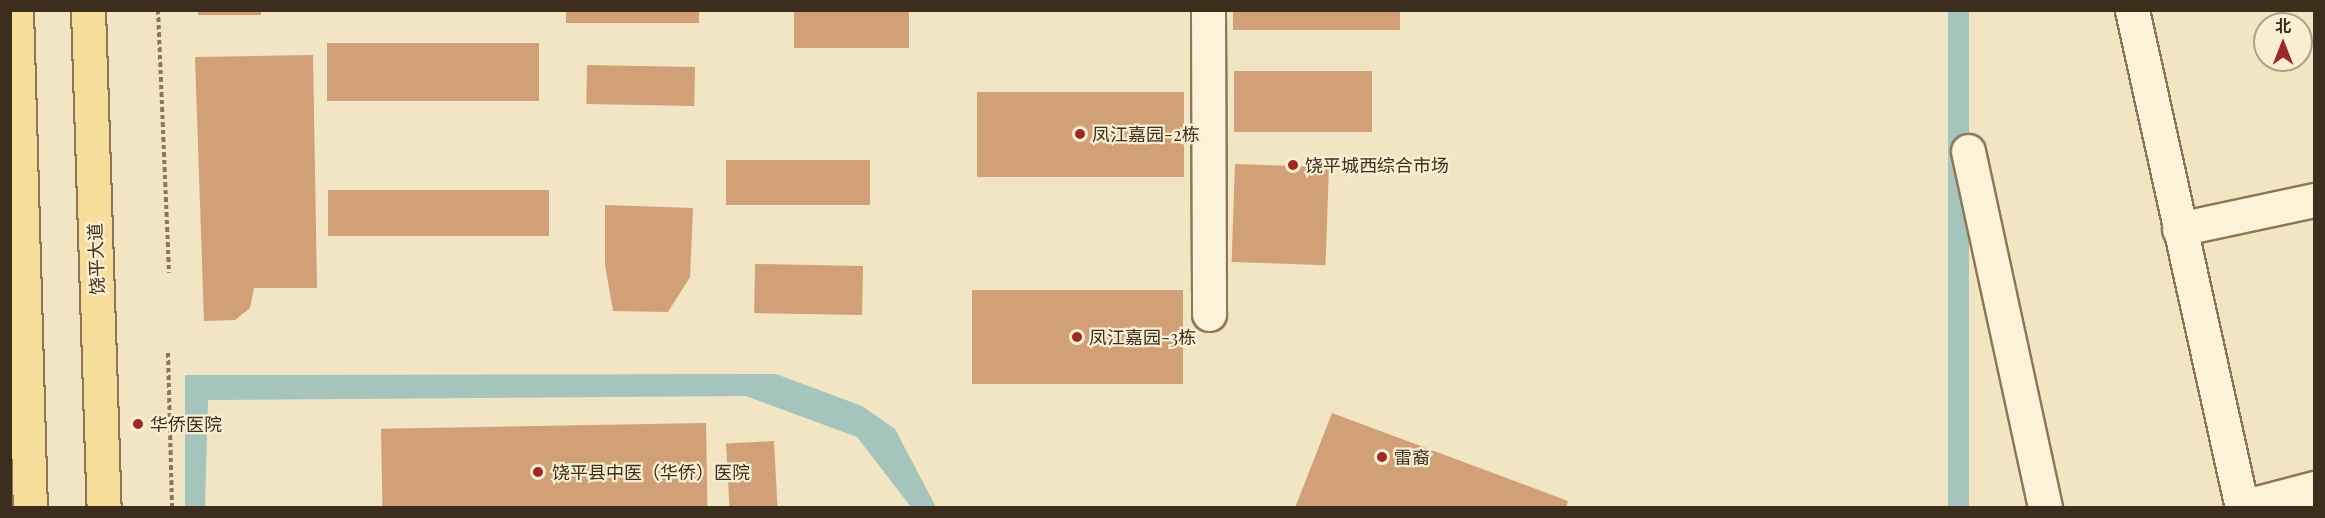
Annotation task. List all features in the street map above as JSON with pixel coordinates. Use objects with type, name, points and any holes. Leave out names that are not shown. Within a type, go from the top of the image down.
[{"type":"main road","points":[[16,10],[30,507]]},
{"type":"main road","name":"饶平大道","points":[[88,10],[104,507]]},
{"type":"street","points":[[1208,10],[1209,314]]},
{"type":"street","points":[[2132,10],[2242,507],[2314,489]]},
{"type":"street","points":[[1968,151],[2045,507]]},
{"type":"street","points":[[2179,229],[2314,200]]},
{"type":"path","points":[[158,10],[170,273]]},
{"type":"path","points":[[168,353],[172,507]]},
{"type":"water","points":[[1948,11],[1969,11],[1969,508],[1948,508]]},
{"type":"water","points":[[776,374],[862,406],[895,429],[936,507],[911,507],[857,437],[746,396],[208,400],[205,507],[185,507],[185,375]]},
{"type":"building","points":[[198,10],[261,10],[261,15],[198,15]]},
{"type":"building","points":[[566,10],[699,10],[699,23],[566,23]]},
{"type":"building","points":[[794,10],[909,10],[909,48],[794,48]]},
{"type":"building","points":[[1233,10],[1400,10],[1400,30],[1233,30]]},
{"type":"building","points":[[327,43],[539,43],[539,101],[327,101]]},
{"type":"building","points":[[313,55],[317,288],[254,288],[250,308],[235,320],[204,321],[195,57]]},
{"type":"building","points":[[587,65],[695,67],[694,106],[586,104]]},
{"type":"building","points":[[1234,71],[1372,71],[1372,132],[1234,132]]},
{"type":"building","name":"凤江嘉园-2栋","points":[[977,92],[1184,92],[1184,177],[977,177]]},
{"type":"building","points":[[726,160],[870,160],[870,205],[726,205]]},
{"type":"building","points":[[1235,164],[1329,167],[1326,265],[1232,262]]},
{"type":"building","points":[[328,190],[549,190],[549,236],[328,236]]},
{"type":"building","points":[[605,205],[693,208],[690,277],[668,312],[613,311],[605,265]]},
{"type":"building","points":[[755,264],[863,266],[862,315],[754,313]]},
{"type":"building","name":"凤江嘉园-3栋","points":[[972,290],[1183,290],[1183,384],[972,384]]},
{"type":"building","name":"雷裔","points":[[1332,413],[1568,501],[1566,508],[1295,508]]},
{"type":"building","points":[[706,423],[707,508],[382,508],[381,429]]},
{"type":"building","points":[[774,441],[778,508],[729,508],[726,444]]},
{"type":"place","name":"凤江嘉园-2栋","points":[[1080,134]]},
{"type":"place","name":"饶平城西综合市场","points":[[1293,165]]},
{"type":"place","name":"凤江嘉园-3栋","points":[[1077,337]]},
{"type":"place","name":"华侨医院","points":[[138,424]]},
{"type":"place","name":"雷裔","points":[[1382,457]]},
{"type":"place","name":"饶平县中医（华侨）医院","points":[[538,472]]}]
